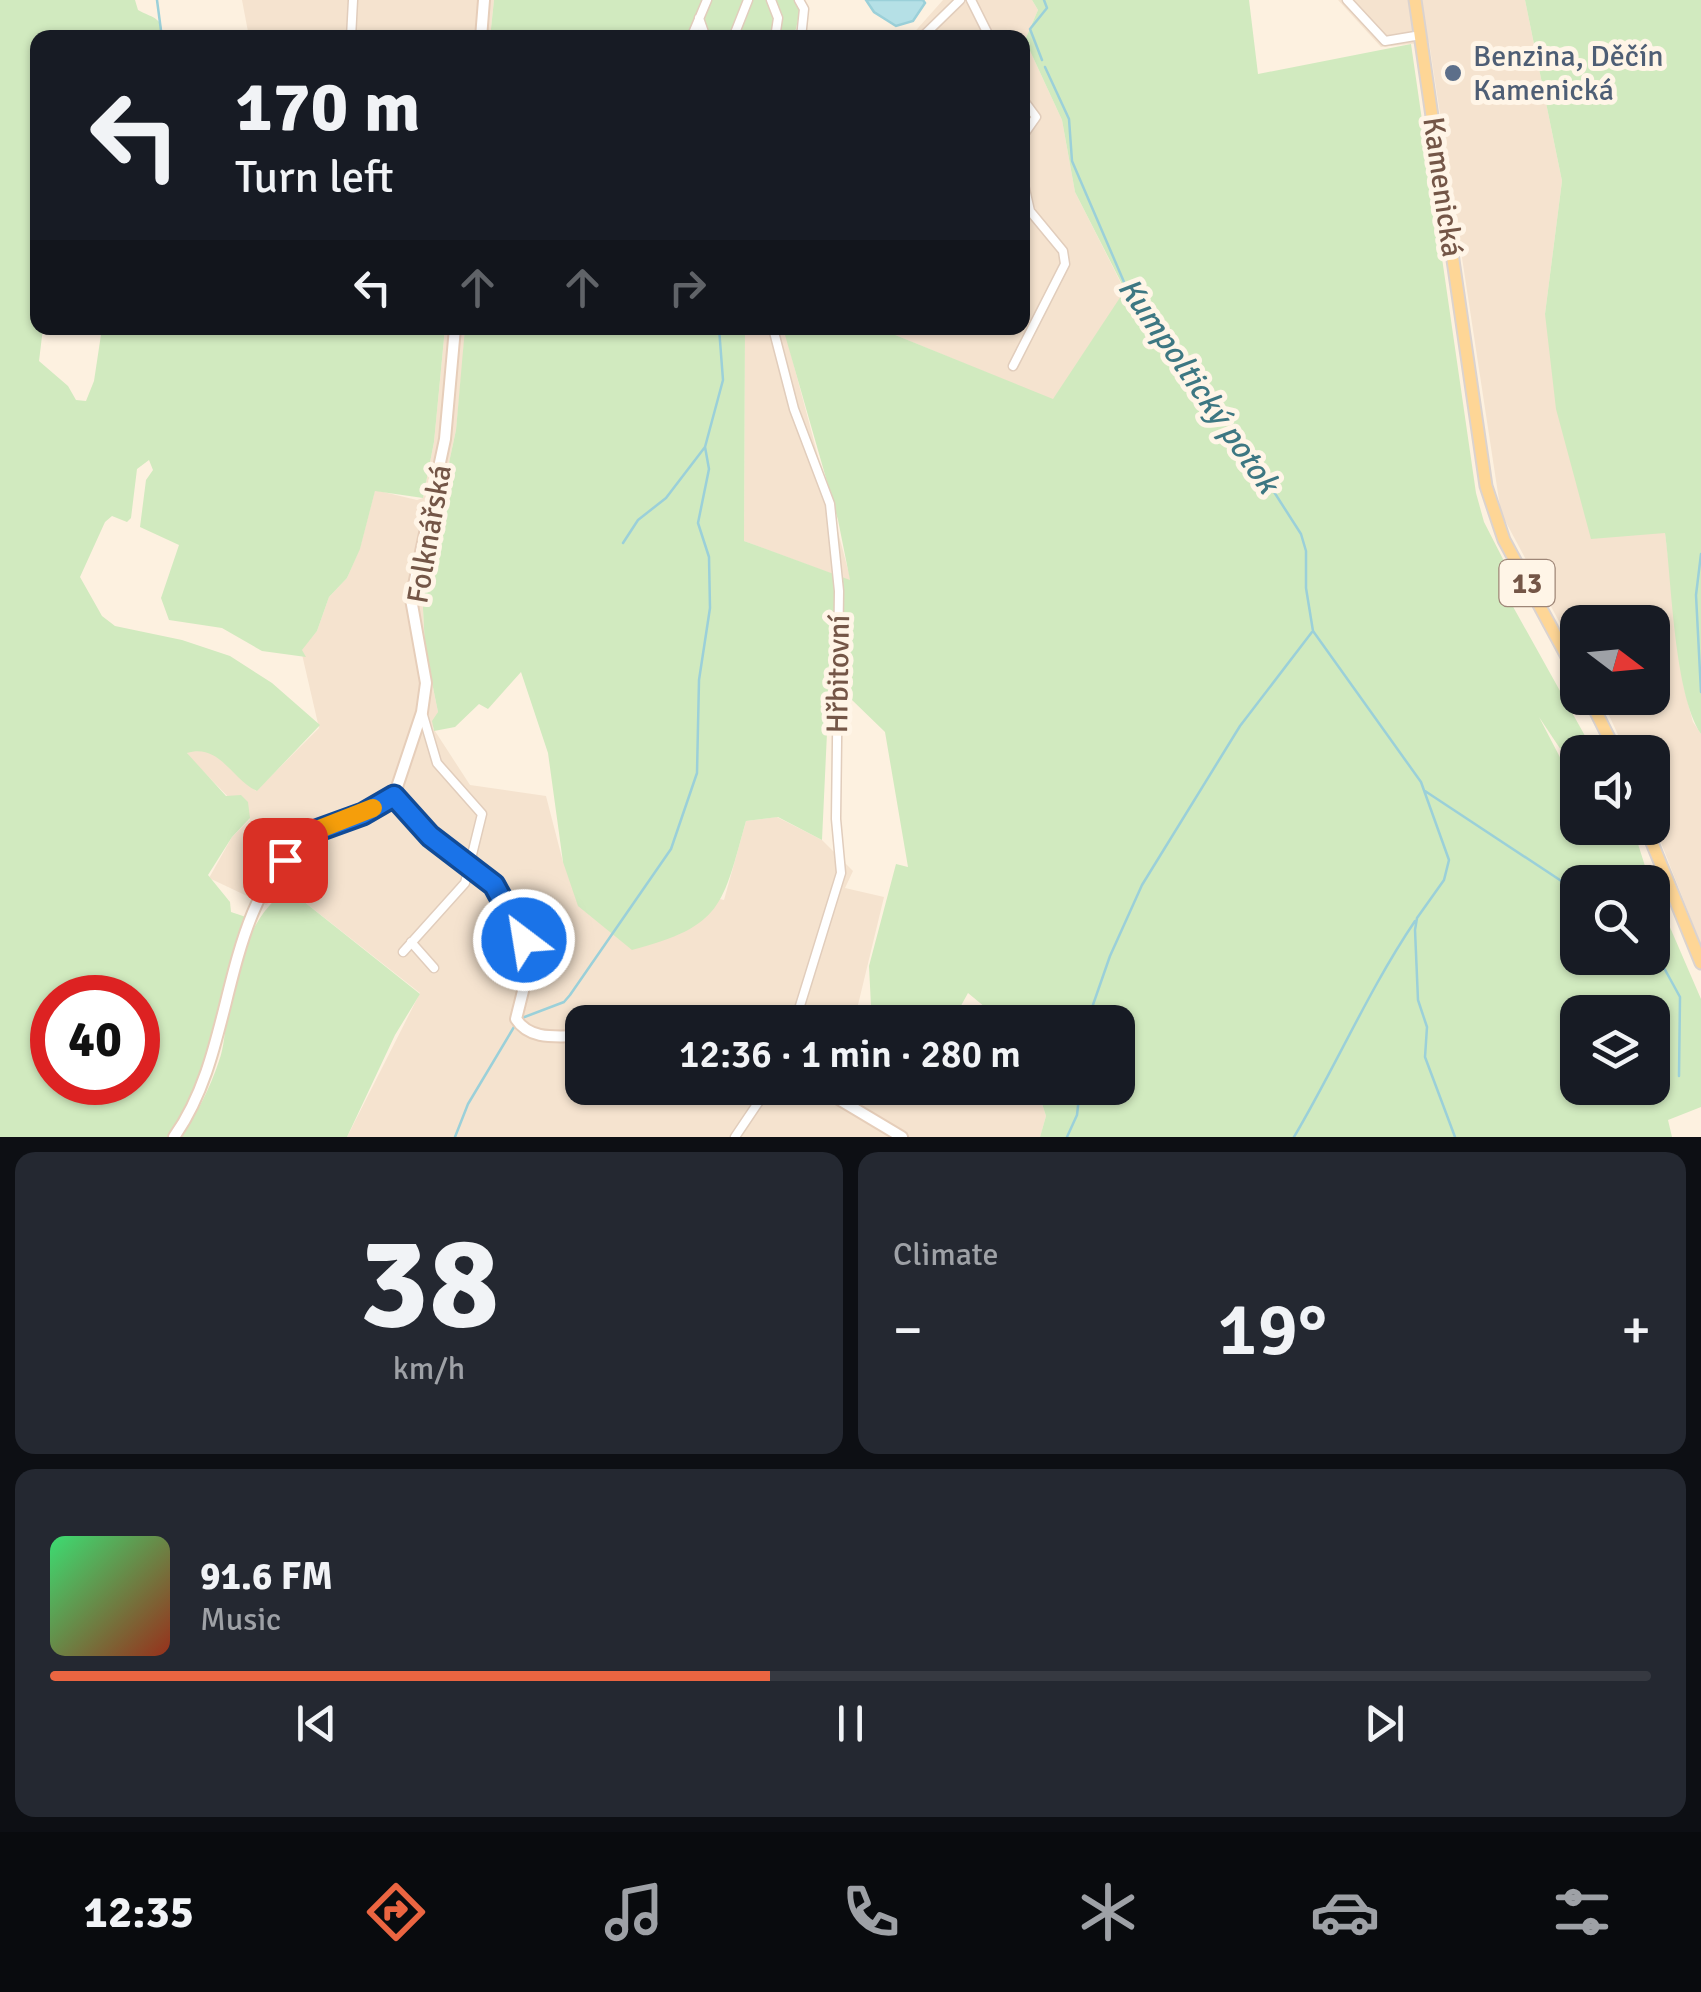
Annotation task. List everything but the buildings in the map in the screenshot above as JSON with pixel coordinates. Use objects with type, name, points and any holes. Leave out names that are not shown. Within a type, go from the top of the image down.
[{"type":"main road","name":"Kamenická","points":[[1415,0],[1486,486],[1496,520],[1560,643]]},
{"type":"main road","points":[[1653,845],[1701,963]]},
{"type":"street","points":[[351,30],[353,0]]},
{"type":"street","points":[[481,30],[484,0]]},
{"type":"street","points":[[694,30],[707,0]]},
{"type":"street","points":[[736,30],[748,0]]},
{"type":"street","points":[[771,0],[778,18],[776,30]]},
{"type":"street","points":[[799,0],[804,9],[802,30]]},
{"type":"street","points":[[929,30],[960,0]]},
{"type":"street","points":[[971,0],[986,30]]},
{"type":"street","points":[[1347,0],[1385,41],[1421,35]]},
{"type":"street","points":[[699,18],[703,30]]},
{"type":"street","points":[[1030,211],[1063,251],[1064,264],[1030,331]]},
{"type":"street","name":"Folknářská","points":[[394,796],[422,712],[426,683],[411,599],[446,439],[454,335]]},
{"type":"street","name":"Hřbitovní","points":[[775,335],[794,409],[830,504],[839,591],[836,819],[842,873],[800,1005]]},
{"type":"street","points":[[1012,366],[1028,335]]},
{"type":"street","points":[[422,712],[436,763],[482,814],[466,883]]},
{"type":"street","points":[[174,1137],[190,1115],[213,1064],[232,969],[265,886],[305,835],[363,814],[394,796],[430,836],[494,885],[524,940],[528,972],[516,1019],[522,1029],[530,1034],[565,1035]]},
{"type":"street","points":[[403,952],[466,883],[482,876]]},
{"type":"street","points":[[411,942],[434,968]]},
{"type":"street","points":[[735,1137],[757,1105]]},
{"type":"street","points":[[848,1105],[902,1137]]},
{"type":"shaded area","points":[[242,0],[494,0],[491,30],[248,30]]},
{"type":"shaded area","points":[[943,0],[1032,0],[1038,10],[1029,30],[916,30]]},
{"type":"shaded area","points":[[1338,0],[1525,0],[1562,181],[1545,314],[1665,532],[1684,688],[1693,722],[1701,734],[1701,945],[1662,845],[1670,845],[1670,735],[1618,735],[1609,715],[1670,715],[1670,605],[1560,605],[1560,623],[1501,513],[1429,42],[1381,47]]},
{"type":"shaded area","points":[[1030,51],[1062,120],[1075,192],[1125,291],[1053,400],[895,335],[1030,335]]},
{"type":"shaded area","points":[[444,335],[464,335],[456,430],[422,589],[425,649],[438,712],[433,728],[470,785],[546,796],[563,862],[724,900],[746,821],[777,817],[822,840],[853,871],[845,888],[884,897],[858,1005],[565,1005],[565,1105],[1042,1105],[1046,1116],[1040,1137],[347,1137],[420,993],[293,893],[283,892],[266,905],[209,878],[232,837],[250,819],[187,755],[188,750],[201,750],[218,756],[256,791],[319,728],[301,650],[317,631],[329,597],[347,578],[360,548],[375,490],[423,498],[434,442]]},
{"type":"shaded area","points":[[745,335],[786,335],[851,581],[744,541]]},
{"type":"green space","points":[[0,0],[135,0],[138,10],[159,22],[162,30],[30,30],[30,335],[42,335],[39,361],[68,386],[76,400],[86,401],[94,381],[101,335],[444,335],[434,442],[423,498],[375,491],[360,549],[347,578],[329,597],[317,631],[302,650],[306,657],[262,651],[222,628],[169,620],[161,598],[179,545],[140,527],[146,480],[153,470],[149,460],[137,469],[131,518],[127,522],[112,516],[105,522],[80,577],[102,616],[115,626],[182,640],[230,656],[272,683],[320,725],[257,791],[208,753],[187,753],[226,796],[241,795],[248,802],[250,818],[232,837],[208,875],[230,902],[231,912],[246,917],[205,1058],[183,1112],[167,1137],[0,1137]]},
{"type":"green space","points":[[494,0],[795,0],[800,11],[796,30],[491,30]]},
{"type":"green space","points":[[1032,0],[1249,0],[1258,74],[1411,44],[1476,493],[1484,522],[1504,561],[1511,603],[1560,691],[1560,715],[1573,715],[1585,735],[1560,735],[1560,748],[1539,717],[1560,757],[1560,845],[1638,845],[1645,865],[1560,865],[1560,975],[1670,975],[1670,927],[1701,999],[1701,1107],[1668,1120],[1672,1137],[1040,1137],[1046,1116],[1042,1105],[1135,1105],[1135,1005],[982,1005],[968,993],[961,1005],[871,1005],[869,966],[896,864],[908,867],[885,732],[851,699],[829,690],[822,840],[778,817],[746,821],[731,874],[714,908],[685,932],[632,950],[578,906],[563,862],[548,753],[521,672],[488,709],[479,704],[455,727],[434,731],[432,721],[438,712],[425,648],[422,589],[456,430],[464,335],[745,335],[744,541],[850,580],[838,520],[785,335],[895,335],[1053,399],[1125,290],[1075,192],[1062,120],[1030,51],[1030,30],[1038,10]]},
{"type":"green space","points":[[1525,0],[1701,0],[1701,734],[1692,716],[1680,666],[1665,533],[1591,539],[1556,409],[1545,314],[1562,181]]},
{"type":"green space","points":[[284,892],[293,893],[420,994],[395,1035],[347,1137],[180,1137],[219,1061],[231,993],[246,944],[262,915]]},
{"type":"water","points":[[866,0],[925,3],[913,21],[896,26],[874,12]]},
{"type":"waterway","points":[[157,0],[161,30]]},
{"type":"waterway","name":"Kumpoltický potok","points":[[1042,60],[1030,29],[1047,8],[1044,0]]},
{"type":"waterway","name":"Kumpoltický potok","points":[[1045,67],[1069,119],[1072,161],[1127,289],[1161,341],[1208,389],[1301,534],[1313,631],[1421,782],[1449,860],[1444,880],[1417,918],[1418,1000],[1427,1027],[1425,1057],[1455,1137]]},
{"type":"waterway","points":[[522,1018],[564,1002],[570,995],[671,849],[697,773],[699,680],[710,608],[709,557],[698,523],[709,469],[705,447],[723,380],[720,335]]},
{"type":"waterway","points":[[623,543],[638,520],[666,498],[705,447]]},
{"type":"waterway","points":[[1701,554],[1696,595],[1701,692]]},
{"type":"waterway","points":[[1093,1005],[1142,885],[1240,726],[1312,632]]},
{"type":"waterway","points":[[1425,791],[1560,880]]},
{"type":"waterway","points":[[1294,1137],[1415,921]]},
{"type":"waterway","points":[[1668,975],[1680,997],[1679,1076]]},
{"type":"waterway","points":[[455,1137],[468,1104],[514,1027]]},
{"type":"waterway","points":[[1067,1137],[1078,1105]]},
{"type":"slow traffic","points":[[312,832],[373,808]]},
{"type":"place","name":"Benzina, Děčín Kamenická","points":[[1453,73]]},
{"type":"route","points":[[285,860],[305,835],[363,814],[394,796],[405,813],[430,836],[494,885],[524,940]]}]
